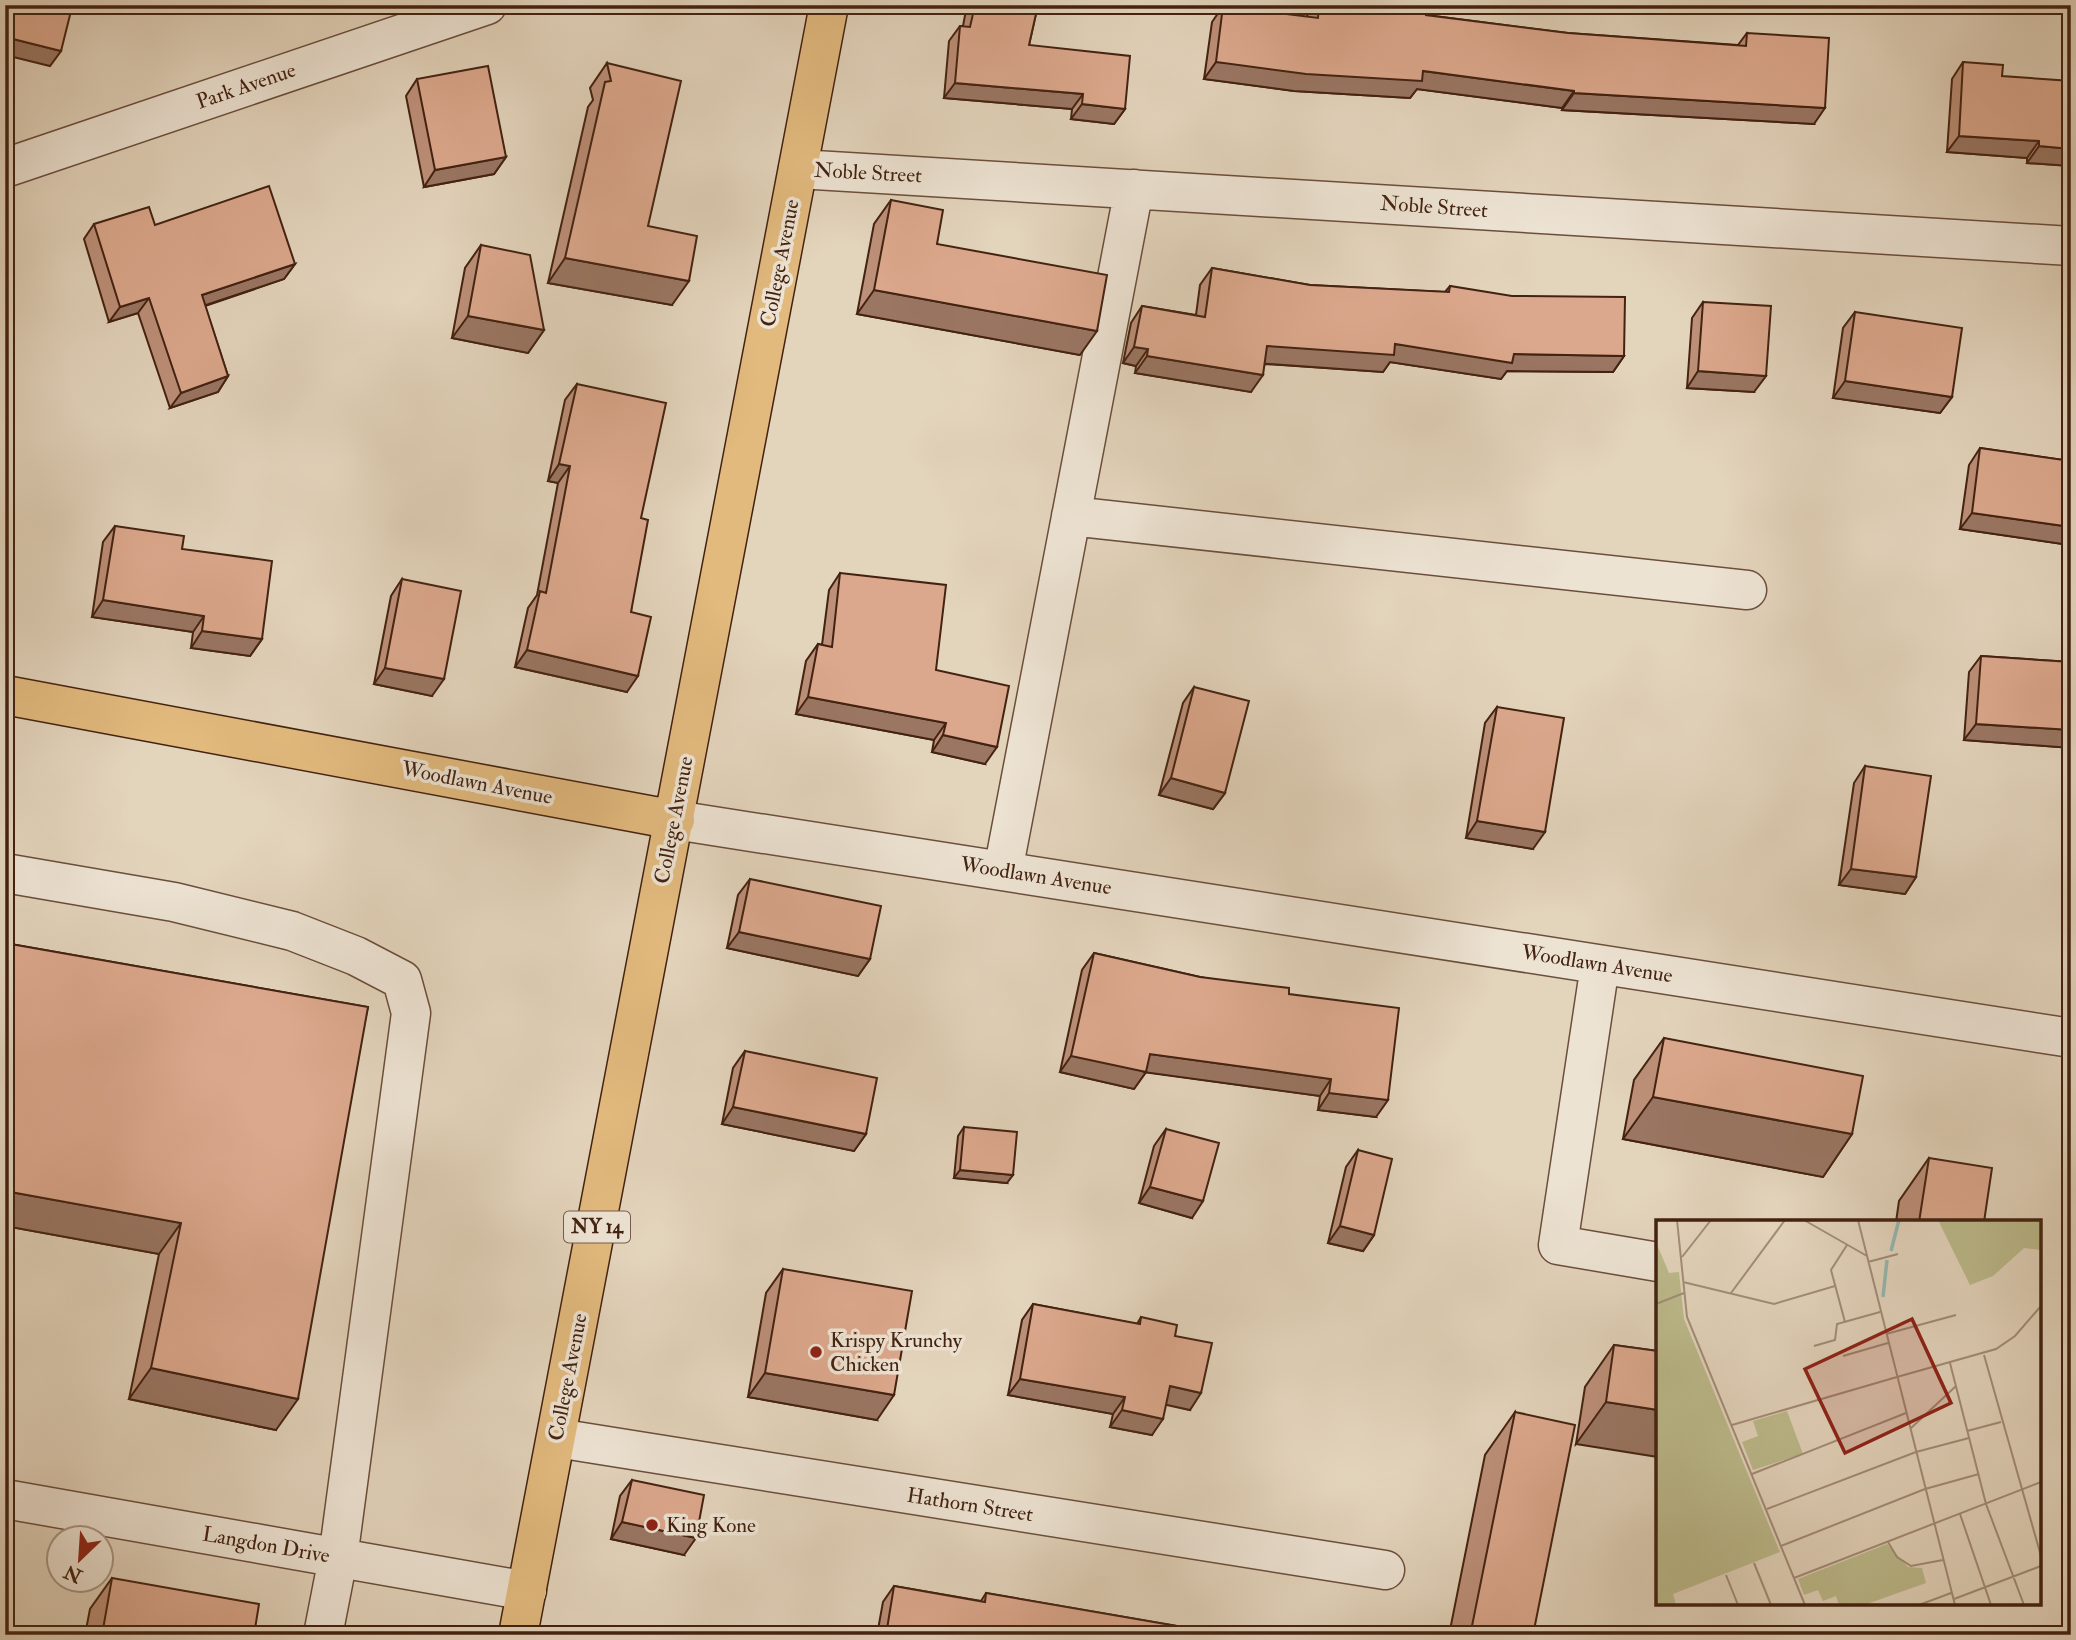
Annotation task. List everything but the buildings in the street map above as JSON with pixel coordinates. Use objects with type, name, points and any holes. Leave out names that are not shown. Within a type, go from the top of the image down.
[{"type":"main road","name":"College Avenue","points":[[519,1635],[829,5]]},
{"type":"main road","name":"Woodlawn Avenue","points":[[5,695],[674,820]]},
{"type":"street","name":"Park Avenue","points":[[5,168],[487,5]]},
{"type":"street","name":"Noble Street","points":[[798,169],[2071,246]]},
{"type":"street","points":[[1003,871],[1134,189]]},
{"type":"street","points":[[1071,516],[1746,590]]},
{"type":"street","name":"Woodlawn Avenue","points":[[674,820],[2071,1038]]},
{"type":"street","points":[[5,873],[174,902],[292,931],[356,956],[402,980],[411,1013],[338,1558],[323,1635]]},
{"type":"street","points":[[1600,965],[1558,1245],[1656,1262]]},
{"type":"street","name":"Hathorn Street","points":[[556,1438],[1385,1570]]},
{"type":"street","name":"Langdon Drive","points":[[5,1499],[527,1591]]},
{"type":"place","name":"Krispy Krunchy Chicken","points":[[816,1352]]},
{"type":"place","name":"King Kone","points":[[652,1525]]}]
